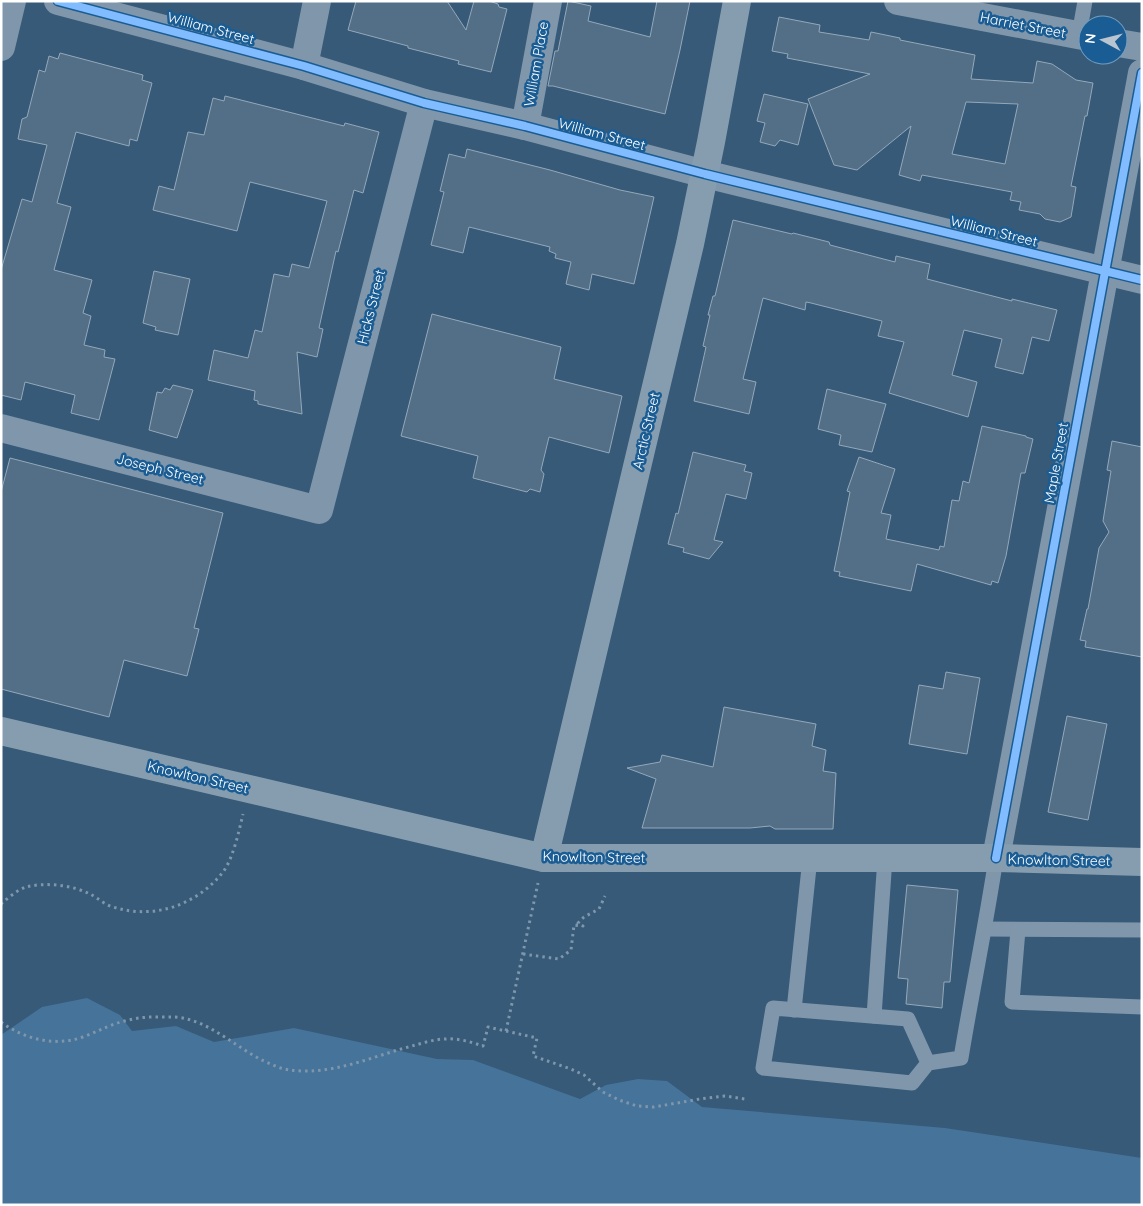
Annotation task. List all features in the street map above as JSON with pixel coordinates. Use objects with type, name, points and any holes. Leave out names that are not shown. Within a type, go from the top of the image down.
[{"type":"main road","name":"Arctic Street","points":[[544,858],[690,244],[737,1]]},
{"type":"main road","name":"Knowlton Street","points":[[1,731],[544,858],[996,858],[1142,862]]},
{"type":"street","points":[[1,47],[12,1]]},
{"type":"street","name":"William Street","points":[[58,1],[304,66],[424,103],[525,126],[705,174],[1142,280]]},
{"type":"street","points":[[304,66],[317,1]]},
{"type":"street","name":"William Place","points":[[525,126],[548,1]]},
{"type":"street","name":"Harriet Street","points":[[898,1],[943,5],[1078,35]]},
{"type":"street","points":[[1128,45],[1142,47]]},
{"type":"street","name":"Maple Street","points":[[996,858],[1142,74]]},
{"type":"street","name":"Hicks Street","points":[[319,510],[424,103]]},
{"type":"street","name":"Joseph Street","points":[[1,428],[319,510]]},
{"type":"lane","points":[[1084,15],[1085,1]]},
{"type":"lane","points":[[794,1010],[810,858]]},
{"type":"lane","points":[[874,1016],[885,858]]},
{"type":"lane","points":[[928,1063],[908,1019],[773,1008],[763,1068],[912,1084],[928,1063],[962,1058],[996,858]]},
{"type":"lane","points":[[985,929],[1142,930]]},
{"type":"lane","points":[[1018,930],[1012,1002],[1142,1007]]},
{"type":"path","points":[[1,904],[26,887],[46,886],[69,886],[90,894],[110,906],[138,912],[159,910],[184,904],[203,892],[224,871],[232,853],[249,789]]},
{"type":"path","points":[[506,1031],[544,858]]},
{"type":"path","points":[[522,954],[559,959],[571,950],[574,925],[583,926],[578,923],[584,916],[600,909],[605,896]]},
{"type":"path","points":[[1,1022],[12,1030],[46,1042],[81,1038],[130,1019],[151,1017],[192,1020],[271,1065],[286,1070],[333,1069],[402,1048],[446,1039],[464,1040],[483,1046],[488,1027],[537,1038],[533,1056],[584,1075],[603,1092],[637,1106],[654,1107],[725,1096],[745,1099]]},
{"type":"water","points":[[87,998],[120,1015],[132,1031],[176,1026],[214,1042],[294,1028],[437,1059],[473,1060],[580,1099],[606,1085],[638,1079],[667,1081],[702,1107],[945,1128],[1142,1158],[1142,1205],[1,1205],[1,1035],[42,1007]]},
{"type":"building","points":[[356,1],[447,1],[466,30],[474,1],[489,1],[498,4],[499,7],[507,9],[491,72],[458,64],[459,61],[348,30]]},
{"type":"building","points":[[568,1],[591,6],[588,21],[650,37],[657,1],[690,1],[665,114],[548,86],[555,51],[558,51]]},
{"type":"building","points":[[779,17],[820,25],[819,32],[869,40],[871,32],[900,38],[900,40],[975,55],[971,79],[1033,83],[1037,61],[1052,64],[1076,80],[1093,83],[1071,186],[1076,187],[1071,217],[1060,222],[1045,219],[1040,214],[1019,210],[1021,202],[1010,200],[1012,192],[922,175],[920,181],[899,175],[911,126],[857,170],[834,165],[808,99],[870,74],[787,58],[788,54],[772,51]],"holes":[[[966,102],[1018,104],[1005,164],[952,154]]]},
{"type":"building","points":[[60,53],[143,75],[142,80],[152,83],[137,141],[130,139],[129,146],[76,132],[57,203],[71,207],[54,270],[92,280],[83,313],[91,316],[84,345],[105,350],[104,357],[115,359],[99,420],[71,413],[75,395],[25,382],[21,400],[1,395],[1,270],[22,199],[32,202],[47,145],[18,139],[22,119],[27,117],[39,70],[45,72],[49,56],[58,59]]},
{"type":"building","points":[[764,94],[808,104],[798,145],[780,140],[775,146],[760,142],[765,123],[757,121]]},
{"type":"building","points":[[225,96],[344,126],[345,123],[379,132],[363,193],[354,190],[338,252],[336,251],[319,328],[323,329],[317,357],[297,352],[302,414],[258,404],[258,401],[254,400],[255,391],[208,380],[214,350],[248,358],[255,330],[262,332],[274,274],[289,277],[292,264],[309,268],[327,201],[250,182],[237,231],[153,210],[159,186],[174,190],[188,132],[204,135],[213,98],[224,101]]},
{"type":"building","points":[[467,149],[620,190],[654,197],[634,284],[592,274],[589,290],[566,284],[571,262],[555,258],[556,254],[549,251],[550,247],[469,227],[463,253],[431,245],[444,192],[440,191],[449,154],[465,158]]},
{"type":"building","points":[[733,220],[829,242],[830,245],[895,262],[896,256],[930,264],[927,279],[1012,301],[1012,299],[1057,310],[1049,341],[1032,337],[1023,374],[995,367],[1002,339],[964,330],[952,375],[977,382],[968,417],[889,393],[904,342],[878,336],[882,321],[806,302],[805,310],[763,298],[743,379],[756,382],[749,414],[694,401],[706,347],[703,346],[710,315],[708,315],[713,296],[715,296]]},
{"type":"building","points":[[154,271],[190,279],[178,335],[155,330],[156,327],[143,323]]},
{"type":"building","points":[[432,314],[561,347],[554,379],[622,396],[609,453],[549,437],[541,470],[544,474],[540,492],[530,489],[527,492],[473,478],[478,456],[401,436]]},
{"type":"building","points":[[173,385],[193,390],[177,438],[149,430],[157,392],[162,393],[165,388],[170,390]]},
{"type":"building","points":[[827,389],[886,404],[872,452],[839,445],[841,435],[818,429]]},
{"type":"building","points":[[982,426],[1033,439],[1025,473],[1021,473],[1006,556],[998,583],[992,581],[991,585],[917,564],[911,591],[839,576],[840,572],[834,571],[850,492],[847,491],[859,457],[895,469],[881,513],[891,515],[886,539],[939,550],[940,546],[944,547],[952,500],[959,501],[963,481],[969,483]]},
{"type":"building","points":[[1112,441],[1142,447],[1142,657],[1085,647],[1086,641],[1080,640],[1088,609],[1099,548],[1109,532],[1103,521],[1111,471],[1107,470]]},
{"type":"building","points":[[693,452],[746,465],[744,471],[752,473],[746,499],[726,494],[714,540],[723,542],[709,559],[683,552],[684,548],[668,544],[676,513],[678,514]]},
{"type":"building","points":[[10,458],[223,513],[194,628],[199,629],[187,676],[124,660],[109,717],[1,689],[1,492]]},
{"type":"building","points":[[946,672],[980,678],[967,754],[909,744],[919,685],[943,689]]},
{"type":"building","points":[[724,707],[816,724],[812,746],[826,750],[823,771],[836,773],[833,829],[775,829],[770,826],[750,828],[642,828],[656,779],[627,768],[660,762],[662,755],[713,767]]},
{"type":"building","points":[[1067,716],[1107,724],[1088,820],[1048,812]]},
{"type":"building","points":[[907,885],[958,890],[950,982],[944,982],[942,1008],[906,1004],[908,979],[898,978]]},
{"type":"cycle path","points":[[58,1],[304,66],[424,103],[525,126],[705,174],[1142,280]]},
{"type":"cycle path","points":[[996,858],[1142,73]]}]
